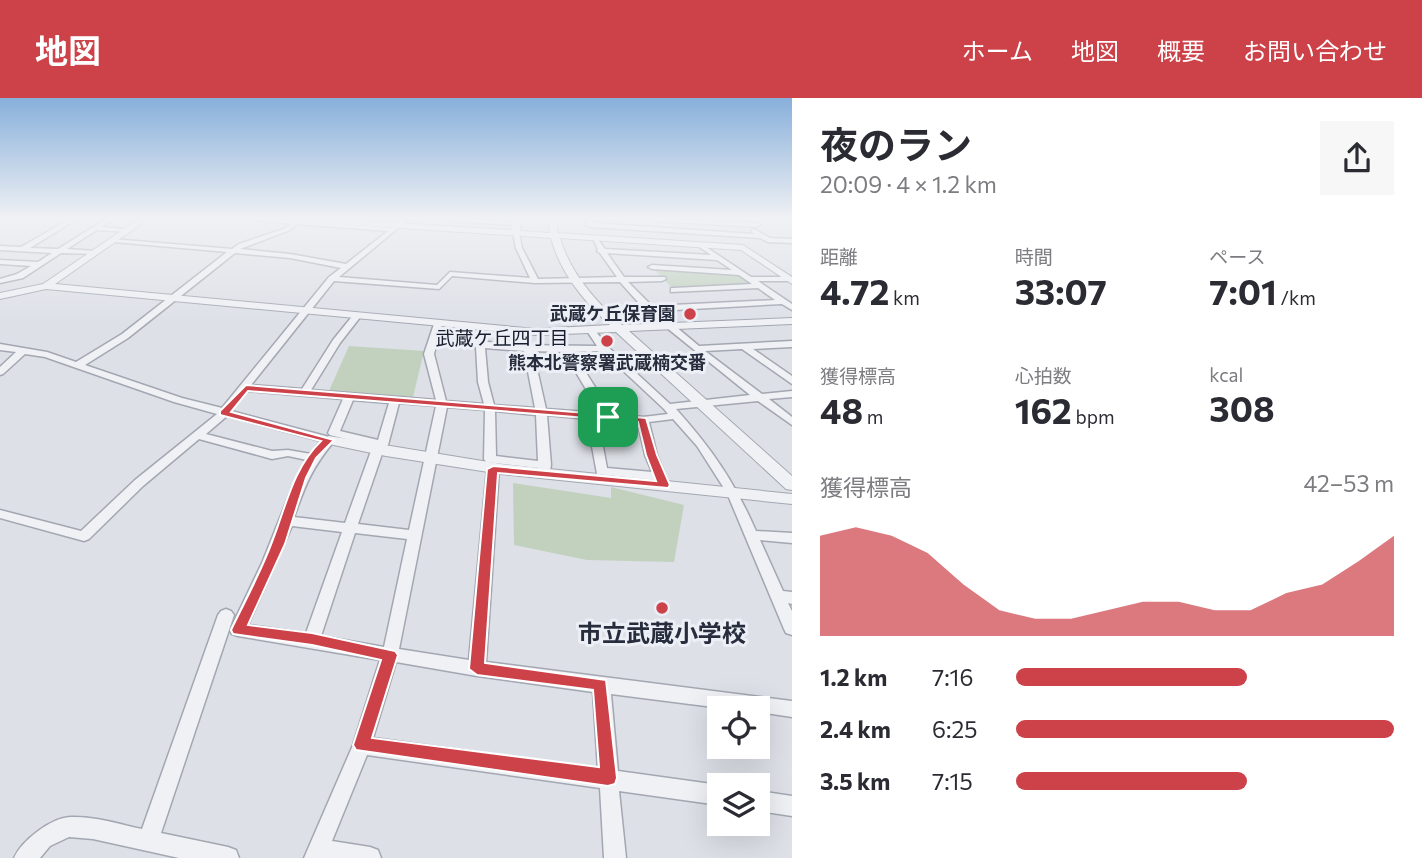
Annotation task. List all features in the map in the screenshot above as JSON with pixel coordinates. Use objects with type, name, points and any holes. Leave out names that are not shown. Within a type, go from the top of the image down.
[{"type":"street","points":[[0,279],[16,278],[55,254]]},
{"type":"street","points":[[46,286],[93,254]]},
{"type":"street","points":[[79,364],[125,336],[229,254]]},
{"type":"street","points":[[276,254],[344,266]]},
{"type":"street","points":[[1,515],[84,536],[139,482],[224,413],[332,279],[359,254]]},
{"type":"street","points":[[522,254],[535,281]]},
{"type":"street","points":[[560,254],[575,280],[618,330],[792,485]]},
{"type":"street","points":[[602,254],[620,279],[649,309],[792,422]]},
{"type":"street","points":[[641,254],[662,279],[694,307]]},
{"type":"street","points":[[650,254],[719,258]]},
{"type":"street","points":[[714,254],[792,308]]},
{"type":"street","points":[[753,254],[791,279]]},
{"type":"street","points":[[0,262],[40,264]]},
{"type":"street","points":[[652,267],[741,273]]},
{"type":"street","points":[[332,279],[439,287],[450,274],[535,281],[662,279]]},
{"type":"street","points":[[750,279],[791,279]]},
{"type":"street","points":[[0,296],[46,286],[523,332],[792,321]]},
{"type":"street","points":[[674,290],[759,286]]},
{"type":"street","points":[[649,309],[783,303]]},
{"type":"street","points":[[304,394],[336,342],[357,316]]},
{"type":"street","points":[[370,858],[317,854],[362,745],[390,655],[442,404],[429,354],[438,324]]},
{"type":"street","points":[[591,331],[604,348],[701,444],[733,492],[752,536],[785,597],[792,629]]},
{"type":"street","points":[[432,339],[528,349],[568,351],[604,348]]},
{"type":"street","points":[[480,345],[483,382],[490,408],[490,459],[545,469],[662,481]]},
{"type":"street","points":[[699,349],[791,345]]},
{"type":"street","points":[[0,347],[24,350],[79,364],[178,400],[377,451],[493,469],[545,469]]},
{"type":"street","points":[[745,347],[792,380]]},
{"type":"street","points":[[528,349],[541,412],[545,469]]},
{"type":"street","points":[[0,372],[24,350]]},
{"type":"street","points":[[568,351],[608,417]]},
{"type":"street","points":[[246,388],[643,420],[702,404],[792,394]]},
{"type":"street","points":[[349,398],[334,433],[382,445],[395,401]]},
{"type":"street","points":[[592,415],[601,471],[792,499]]},
{"type":"street","points":[[643,420],[651,455],[662,481]]},
{"type":"street","points":[[197,435],[272,455],[288,453],[311,457]]},
{"type":"street","points":[[329,440],[311,457],[300,478],[287,521],[238,630],[312,639],[477,669],[792,709]]},
{"type":"street","points":[[312,639],[377,451]]},
{"type":"street","points":[[477,669],[493,469]]},
{"type":"street","points":[[287,521],[413,535]]},
{"type":"street","points":[[752,536],[792,538]]},
{"type":"street","points":[[148,841],[226,615]]},
{"type":"street","points":[[601,684],[615,858]]},
{"type":"street","points":[[362,745],[707,793]]},
{"type":"street","points":[[770,803],[792,806]]},
{"type":"street","points":[[25,858],[43,839],[68,827],[228,858]]},
{"type":"green space","points":[[652,267],[741,273],[759,286],[674,290]]},
{"type":"green space","points":[[349,346],[424,351],[413,397],[329,391]]},
{"type":"green space","points":[[513,483],[611,498],[611,487],[684,505],[674,562],[587,560],[514,545]]},
{"type":"place","name":"武蔵ケ丘保育園","points":[[690,314]]},
{"type":"place","name":"熊本北警察署武蔵楠交番","points":[[607,341]]},
{"type":"place","name":"市立武蔵小学校","points":[[662,608]]},
{"type":"district","name":"武蔵ケ丘四丁目","points":[[502,338]]},
{"type":"route","points":[[246,388],[608,417],[643,420],[651,455],[664,485],[493,469],[477,669],[601,684],[608,778],[362,745],[390,655],[312,639],[238,630],[278,544],[300,478],[311,457],[329,440],[224,413],[246,388]]}]
